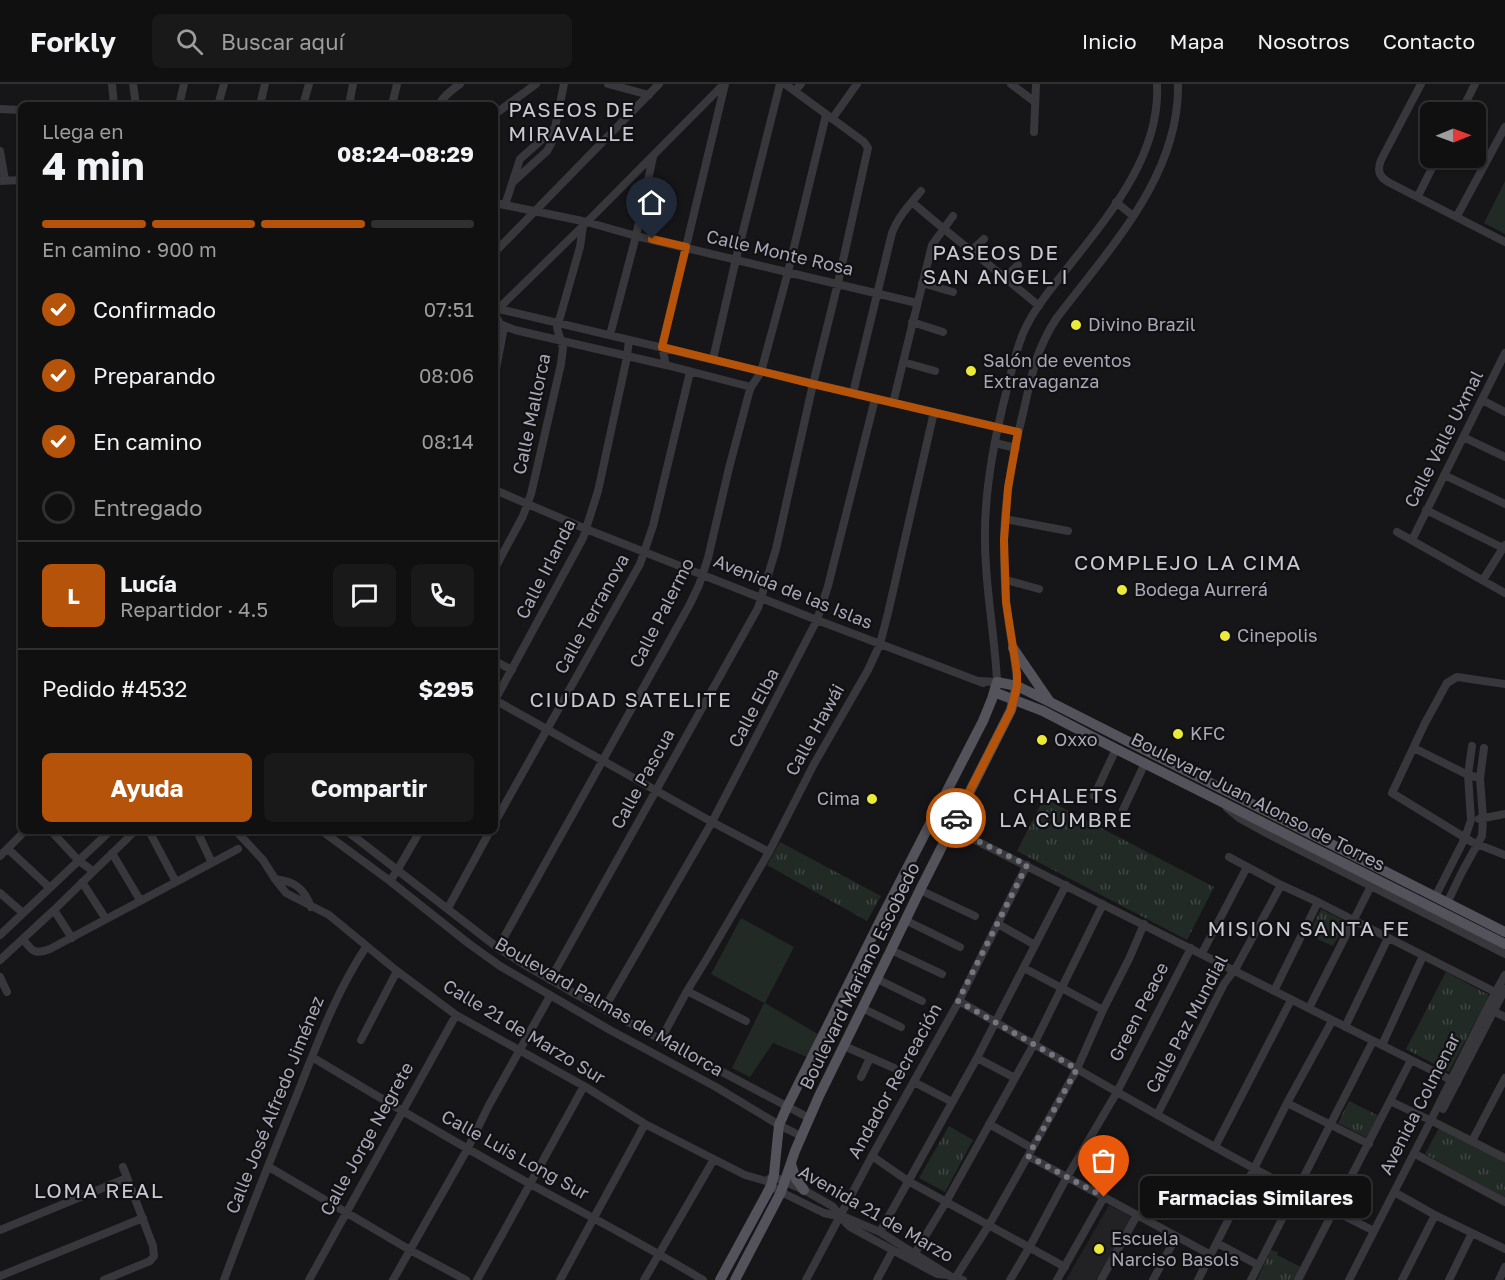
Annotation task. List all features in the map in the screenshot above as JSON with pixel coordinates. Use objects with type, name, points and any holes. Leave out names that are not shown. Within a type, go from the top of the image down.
[{"type":"main road","points":[[1013,648],[1050,702]]},
{"type":"main road","name":"Boulevard Juan Alonso de Torres","points":[[996,687],[1017,686],[1505,932]]},
{"type":"main road","name":"Boulevard Mariano Escobedo","points":[[735,1280],[784,1187],[791,1160],[801,1136],[862,1008],[1005,722],[1015,699],[1017,686]]},
{"type":"main road","name":"Boulevard Juan Alonso de Torres","points":[[996,687],[1015,699],[1505,944]]},
{"type":"main road","name":"Boulevard Mariano Escobedo","points":[[720,1280],[770,1181],[779,1125],[787,1107],[983,722],[996,687]]},
{"type":"main road","points":[[791,1160],[796,1179],[804,1190]]},
{"type":"street","points":[[112,84],[114,102]]},
{"type":"street","points":[[133,84],[136,102]]},
{"type":"street","points":[[136,102],[140,84]]},
{"type":"street","points":[[179,102],[184,84]]},
{"type":"street","points":[[220,102],[224,84]]},
{"type":"street","points":[[262,102],[265,84]]},
{"type":"street","points":[[304,102],[309,84]]},
{"type":"street","points":[[350,102],[353,84]]},
{"type":"street","points":[[393,102],[397,84]]},
{"type":"street","points":[[441,102],[448,93],[460,84]]},
{"type":"street","points":[[498,112],[536,84]]},
{"type":"street","points":[[505,205],[518,164],[523,156],[555,128],[564,84]]},
{"type":"street","points":[[608,84],[649,95]]},
{"type":"street","points":[[498,249],[659,84]]},
{"type":"street","points":[[498,309],[725,84]]},
{"type":"street","points":[[666,365],[662,347],[725,84]]},
{"type":"street","points":[[713,359],[780,84]]},
{"type":"street","points":[[785,84],[798,88],[829,117],[864,142],[868,148],[813,384]]},
{"type":"street","points":[[761,372],[829,117],[856,84]]},
{"type":"street","points":[[1011,84],[1035,102]]},
{"type":"street","points":[[1034,132],[1035,84]]},
{"type":"street","name":"Boulevard Mariano Escobedo","points":[[996,687],[984,540],[994,443],[1011,374],[1022,336],[1029,321],[1130,182],[1150,135],[1155,113],[1157,84]]},
{"type":"street","name":"Boulevard Mariano Escobedo","points":[[1017,686],[1006,602],[1005,519],[1018,432],[1036,359],[1046,335],[1148,194],[1171,141],[1176,116],[1178,84]]},
{"type":"street","points":[[1421,84],[1381,160],[1378,172],[1383,179],[1505,242]]},
{"type":"street","points":[[1466,102],[1475,84]]},
{"type":"street","points":[[0,109],[18,110]]},
{"type":"street","points":[[1458,216],[1505,127]]},
{"type":"street","points":[[0,151],[3,181],[18,180]]},
{"type":"street","points":[[610,334],[636,236],[654,155]]},
{"type":"street","points":[[1418,196],[1432,168]]},
{"type":"street","points":[[853,393],[896,224],[921,191]]},
{"type":"street","points":[[912,202],[1039,306]]},
{"type":"street","points":[[1116,202],[1133,216]]},
{"type":"street","name":"Calle Monte Rosa","points":[[498,204],[917,303]]},
{"type":"street","points":[[893,403],[932,245],[952,216]]},
{"type":"street","name":"Calle Mallorca","points":[[498,563],[512,539],[531,494],[561,363],[562,348],[558,323],[585,224]]},
{"type":"street","points":[[971,251],[984,239]]},
{"type":"street","points":[[1005,277],[1018,264]]},
{"type":"street","points":[[922,283],[953,292]]},
{"type":"street","points":[[498,311],[610,334],[1018,432]]},
{"type":"street","points":[[498,318],[504,327],[751,387]]},
{"type":"street","points":[[912,322],[944,332]]},
{"type":"street","points":[[498,358],[504,327]]},
{"type":"street","name":"Calle Irlanda","points":[[498,695],[575,554],[586,529],[598,491],[629,339]]},
{"type":"street","name":"Calle Valle Uxmal","points":[[1412,540],[1505,353]]},
{"type":"street","points":[[903,362],[935,371]]},
{"type":"street","name":"Calle Terranova","points":[[498,817],[631,583],[645,552],[690,372]]},
{"type":"street","name":"Calle Palermo","points":[[498,948],[690,603],[703,574],[751,387],[761,372]]},
{"type":"street","name":"Calle Pascua","points":[[550,980],[758,608],[776,549],[813,384]]},
{"type":"street","name":"Calle Elba","points":[[604,1009],[712,822],[818,620],[875,399]]},
{"type":"street","points":[[1482,400],[1505,411]]},
{"type":"street","name":"Calle Hawái","points":[[662,1039],[687,991],[769,852],[880,644],[934,412]]},
{"type":"street","points":[[1463,437],[1505,457]]},
{"type":"street","points":[[994,443],[1016,448]]},
{"type":"street","points":[[1444,475],[1505,504]]},
{"type":"street","name":"Avenida de las Islas","points":[[498,491],[586,529],[996,687]]},
{"type":"street","points":[[1426,510],[1504,546],[1483,580]]},
{"type":"street","points":[[1005,519],[1068,531]]},
{"type":"street","points":[[1397,532],[1505,593]]},
{"type":"street","points":[[1005,580],[1039,589]]},
{"type":"street","points":[[498,663],[512,670]]},
{"type":"street","points":[[1505,684],[1457,677],[1448,683],[1392,793],[1465,838],[1505,855]]},
{"type":"street","points":[[498,702],[769,852]]},
{"type":"street","points":[[1435,897],[1465,838],[1471,820],[1468,775],[1472,746]]},
{"type":"street","points":[[1414,748],[1468,775],[1480,778]]},
{"type":"street","points":[[1447,903],[1482,836],[1480,778],[1484,748]]},
{"type":"street","points":[[1094,796],[1116,749]]},
{"type":"street","points":[[1123,810],[1145,763]]},
{"type":"street","points":[[1221,801],[1230,811],[1250,824],[1505,954]]},
{"type":"street","points":[[1471,820],[1505,814]]},
{"type":"street","points":[[951,828],[1454,1081]]},
{"type":"street","points":[[0,856],[23,834]]},
{"type":"street","points":[[54,834],[79,861],[93,871]]},
{"type":"street","points":[[0,934],[106,834]]},
{"type":"street","points":[[0,960],[132,834]]},
{"type":"street","points":[[151,834],[176,882]]},
{"type":"street","points":[[198,834],[212,863]]},
{"type":"street","name":"Calle 21 de Marzo Sur","points":[[240,834],[263,860],[286,893],[301,896],[311,907],[329,915],[366,947],[456,1015],[584,1086],[645,1124],[745,1175],[770,1181]]},
{"type":"street","name":"Boulevard Palmas de Mallorca","points":[[326,834],[486,957],[550,996],[801,1136]]},
{"type":"street","name":"Boulevard Palmas de Mallorca","points":[[351,834],[498,948],[550,980],[809,1118]]},
{"type":"street","points":[[390,881],[418,834]]},
{"type":"street","points":[[448,908],[488,834]]},
{"type":"street","points":[[8,849],[50,888]]},
{"type":"street","points":[[23,939],[33,951],[39,953],[57,946],[238,849]]},
{"type":"street","points":[[112,853],[140,900]]},
{"type":"street","points":[[1229,857],[1424,956],[1501,992]]},
{"type":"street","name":"Andador Recreación","points":[[806,1280],[958,1001],[1027,865]]},
{"type":"street","points":[[1202,953],[1247,867]]},
{"type":"street","points":[[82,882],[106,919]]},
{"type":"street","points":[[880,1232],[977,1058],[1066,885]]},
{"type":"street","name":"Calle Paz Mundial","points":[[1157,1115],[1224,984],[1234,971],[1281,885]]},
{"type":"street","points":[[1309,1008],[1371,886]]},
{"type":"street","points":[[920,890],[975,916]]},
{"type":"street","points":[[0,893],[23,913]]},
{"type":"street","points":[[1274,991],[1318,902]]},
{"type":"street","points":[[915,1253],[1034,1044],[1103,904]]},
{"type":"street","points":[[54,910],[72,938]]},
{"type":"street","points":[[905,920],[960,947]]},
{"type":"street","points":[[998,924],[1035,945]]},
{"type":"street","points":[[784,1187],[824,1213],[840,1215],[850,1227],[937,1274],[954,1278],[989,1225],[1077,1069],[1102,1010],[1129,959],[1144,924]]},
{"type":"street","points":[[1345,1027],[1388,938]]},
{"type":"street","name":"Calle José Alfredo Jiménez","points":[[227,1279],[247,1218],[312,1057],[338,995],[366,947]]},
{"type":"street","name":"Green Peace","points":[[1010,1280],[1117,1092],[1191,948]]},
{"type":"street","points":[[891,950],[942,974]]},
{"type":"street","points":[[1382,1045],[1424,956]]},
{"type":"street","points":[[1024,968],[1102,1010]]},
{"type":"street","points":[[361,1040],[397,971]]},
{"type":"street","name":"Avenida Colmenar","points":[[1355,1280],[1396,1194],[1501,992],[1505,975]]},
{"type":"street","points":[[0,977],[7,992]]},
{"type":"street","points":[[877,979],[922,1001]]},
{"type":"street","points":[[687,991],[746,1021]]},
{"type":"street","points":[[393,1280],[550,996]]},
{"type":"street","points":[[1215,1147],[1291,1000]]},
{"type":"street","points":[[958,1001],[1215,1147],[1374,1230]]},
{"type":"street","points":[[862,1008],[901,1027]]},
{"type":"street","points":[[1490,1010],[1505,1017]]},
{"type":"street","name":"Calle Jorge Negrete","points":[[309,1280],[456,1015]]},
{"type":"street","points":[[1198,1280],[1287,1103],[1332,1021]]},
{"type":"street","points":[[1251,1280],[1373,1041]]},
{"type":"street","points":[[844,1046],[894,1068]]},
{"type":"street","name":"Calle Luis Long Sur","points":[[312,1057],[403,1112],[703,1280]]},
{"type":"street","points":[[861,1077],[870,1058]]},
{"type":"street","points":[[977,1058],[1015,1078]]},
{"type":"street","points":[[1298,1280],[1411,1060]]},
{"type":"street","points":[[1472,1141],[1505,1078]]},
{"type":"street","points":[[914,1082],[952,1102]]},
{"type":"street","points":[[477,1280],[584,1086]]},
{"type":"street","points":[[1390,1101],[1505,1158]]},
{"type":"street","points":[[1287,1103],[1369,1144]]},
{"type":"street","name":"Avenida Colmenar","points":[[1349,1280],[1374,1230],[1419,1156],[1434,1121]]},
{"type":"street","points":[[560,1280],[645,1124]]},
{"type":"street","points":[[989,1124],[1067,1177],[1211,1255]]},
{"type":"street","points":[[872,1156],[908,1181],[1065,1267]]},
{"type":"street","points":[[1419,1156],[1505,1202]]},
{"type":"street","points":[[644,1280],[714,1159]]},
{"type":"street","points":[[104,1280],[153,1259],[153,1246],[123,1167]]},
{"type":"street","points":[[268,1167],[466,1280]]},
{"type":"street","points":[[0,1230],[127,1178]]},
{"type":"street","name":"Avenida 21 de Marzo","points":[[770,1181],[784,1187],[804,1190],[832,1206],[840,1215],[880,1232],[954,1278]]},
{"type":"street","points":[[1396,1194],[1505,1249]]},
{"type":"street","points":[[1057,1280],[1104,1197]]},
{"type":"street","points":[[1101,1280],[1137,1215]]},
{"type":"street","points":[[1402,1280],[1435,1215]]},
{"type":"street","points":[[0,1276],[143,1218]]},
{"type":"street","points":[[1449,1280],[1472,1233]]},
{"type":"street","points":[[1154,1280],[1176,1237]]},
{"type":"street","points":[[1217,1243],[1258,1265]]},
{"type":"street","points":[[877,1280],[893,1250]]},
{"type":"street","points":[[1498,1280],[1505,1267]]},
{"type":"shaded area","name":"Escuela Narciso Basols","points":[[1109,1205],[1133,1218],[1096,1280],[1066,1280]]},
{"type":"green space","points":[[1505,181],[1505,234],[1484,223]]},
{"type":"green space","points":[[1044,798],[1214,887],[1187,940],[1017,851]]},
{"type":"green space","points":[[780,842],[881,896],[867,921],[767,865]]},
{"type":"green space","points":[[1321,909],[1347,922],[1333,946],[1308,935]]},
{"type":"green space","points":[[741,918],[794,947],[765,1003],[818,1034],[807,1057],[773,1043],[750,1077],[732,1068],[764,1003],[711,974]]},
{"type":"green space","points":[[1446,972],[1489,995],[1449,1072],[1406,1049]]},
{"type":"green space","points":[[1349,1101],[1379,1116],[1367,1138],[1338,1123]]},
{"type":"green space","points":[[949,1126],[973,1140],[945,1192],[919,1178]]},
{"type":"green space","points":[[1440,1126],[1505,1162],[1505,1198],[1425,1154]]},
{"type":"green space","points":[[1271,1250],[1301,1267],[1294,1280],[1257,1280]]},
{"type":"way so far","points":[[956,818],[951,828],[1027,865],[958,1001],[1077,1069],[1028,1156],[1104,1197]]},
{"type":"place","name":"Divino Brazil","points":[[1076,325]]},
{"type":"place","name":"Salón de eventos Extravaganza","points":[[971,371]]},
{"type":"place","name":"Bodega Aurrerá","points":[[1122,590]]},
{"type":"place","name":"Cinepolis","points":[[1225,636]]},
{"type":"place","name":"KFC","points":[[1178,734]]},
{"type":"place","name":"Oxxo","points":[[1042,740]]},
{"type":"place","name":"Cima","points":[[872,799]]},
{"type":"place","name":"Farmacias Similares","points":[[1104,1197]]},
{"type":"place","name":"Escuela Narciso Basols","points":[[1099,1249]]},
{"type":"district","name":"PASEOS DE MIRAVALLE","points":[[572,122]]},
{"type":"district","name":"PASEOS DE SAN ANGEL I","points":[[996,265]]},
{"type":"district","name":"COMPLEJO LA CIMA","points":[[1188,563]]},
{"type":"district","name":"CIUDAD SATELITE","points":[[631,700]]},
{"type":"district","name":"CHALETS LA CUMBRE","points":[[1066,808]]},
{"type":"district","name":"MISION SANTA FE","points":[[1309,929]]},
{"type":"district","name":"LOMA REAL","points":[[99,1191]]},
{"type":"route","points":[[652,239],[686,247],[662,347],[1018,432],[1008,488],[1004,540],[1006,602],[1017,673],[1015,699],[956,818]]}]
